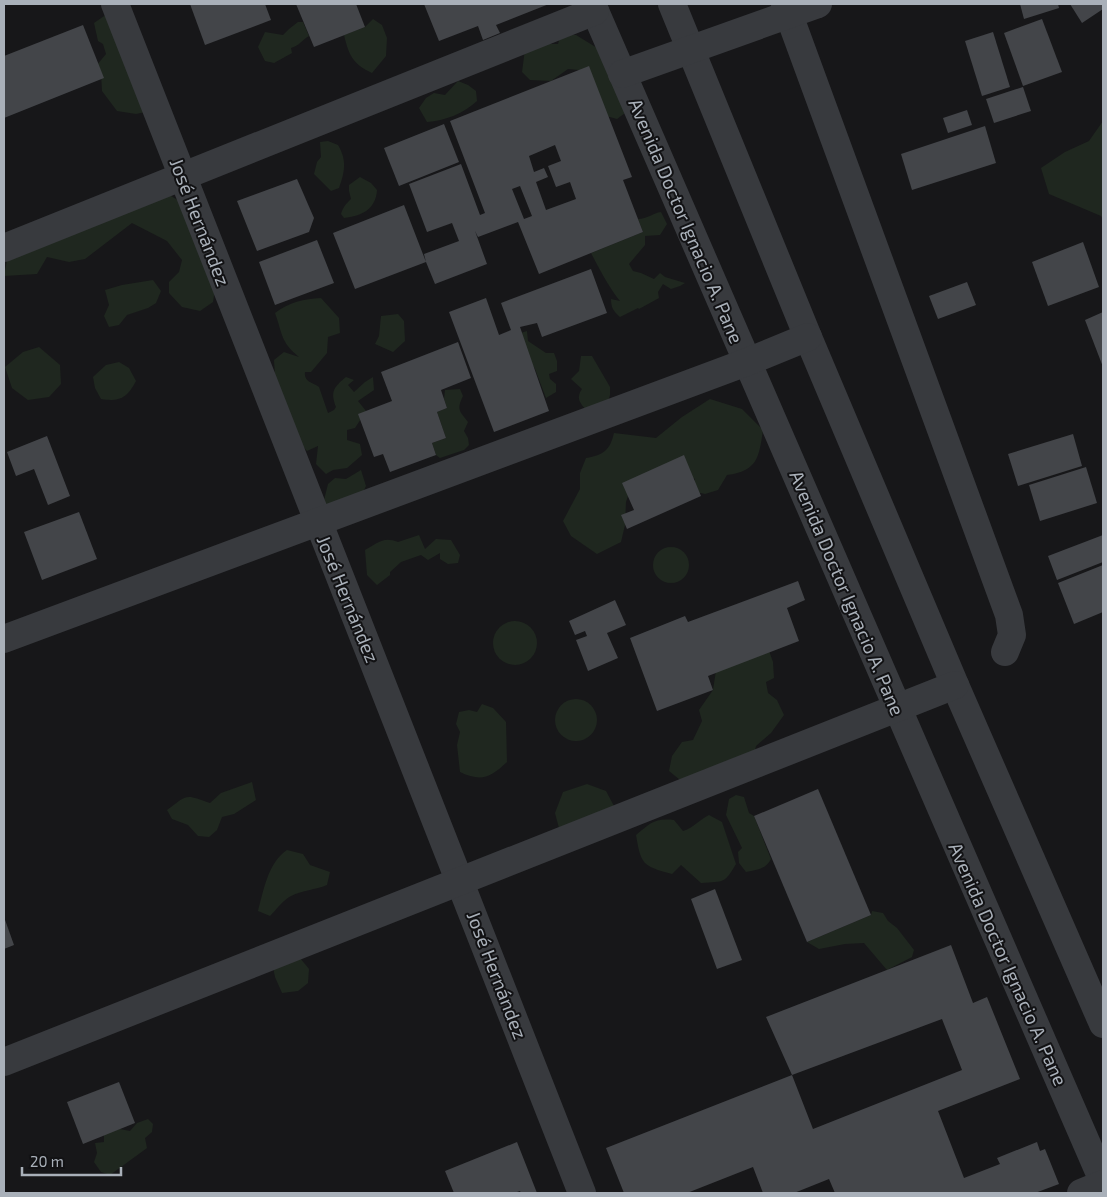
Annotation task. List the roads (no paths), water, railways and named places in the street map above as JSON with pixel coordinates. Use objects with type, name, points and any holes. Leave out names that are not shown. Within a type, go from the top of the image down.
[{"type":"street","name":"José Hernández","points":[[115,4],[582,1193]]},
{"type":"street","points":[[672,4],[808,337],[955,685],[1103,1024]]},
{"type":"street","points":[[622,74],[691,49],[787,9],[818,4]]},
{"type":"street","points":[[4,248],[593,7]]},
{"type":"street","name":"Avenida Doctor Ignacio A. Pane","points":[[593,7],[1103,1183]]},
{"type":"street","points":[[787,9],[1009,615],[1012,636],[1005,652]]},
{"type":"street","points":[[4,639],[747,362],[808,337]]},
{"type":"street","points":[[4,1062],[955,685]]},
{"type":"street","points":[[1082,1193],[1103,1183]]}]
